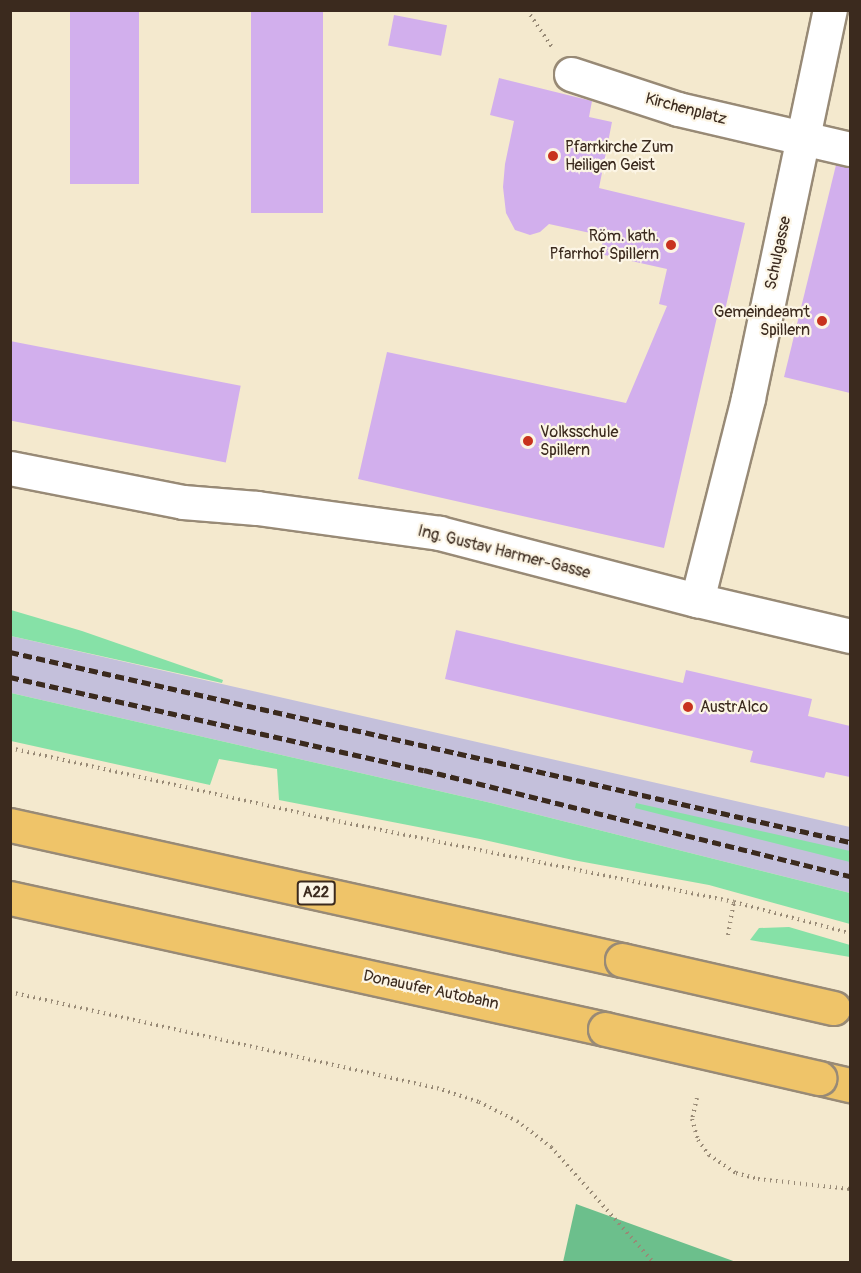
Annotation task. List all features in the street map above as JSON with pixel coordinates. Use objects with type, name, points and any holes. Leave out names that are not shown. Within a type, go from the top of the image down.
[{"type":"highway","name":"A22","points":[[10,825],[842,1010]]},
{"type":"highway","name":"Donauufer Autobahn","points":[[10,898],[850,1085]]},
{"type":"street","name":"Schulgasse","points":[[697,600],[752,376],[830,10]]},
{"type":"street","name":"Kirchenplatz","points":[[571,74],[678,109],[850,149]]},
{"type":"street","name":"Ing. Gustav Harmer-Gasse","points":[[10,468],[183,502],[257,508],[439,533],[697,600],[850,636]]},
{"type":"path","points":[[527,10],[571,74]]},
{"type":"path","points":[[10,748],[327,819],[734,902],[850,933]]},
{"type":"path","points":[[728,935],[734,902]]},
{"type":"path","points":[[10,993],[437,1088],[479,1102],[517,1121],[551,1146],[653,1263]]},
{"type":"path","points":[[696,1098],[692,1119],[698,1140],[709,1155],[736,1173],[767,1180],[850,1189]]},
{"type":"shaded area","points":[[11,636],[850,827],[850,893],[487,802],[11,693]]},
{"type":"green space","points":[[11,610],[82,631],[223,680],[222,683],[11,636]]},
{"type":"green space","points":[[11,693],[487,802],[850,893],[850,924],[709,885],[573,860],[480,839],[279,800],[277,769],[219,759],[210,785],[11,741]]},
{"type":"green space","points":[[636,803],[850,851],[850,862],[635,808]]},
{"type":"green space","points":[[789,927],[850,945],[850,957],[750,940],[759,928]]},
{"type":"green space","points":[[576,1204],[736,1262],[563,1262]]},
{"type":"building","points":[[70,10],[139,10],[139,184],[70,184]]},
{"type":"building","points":[[251,10],[323,10],[323,213],[251,213]]},
{"type":"building","points":[[394,15],[447,25],[441,56],[388,45]]},
{"type":"building","name":"Volksschule Spillern","points":[[499,78],[592,101],[589,117],[612,122],[599,188],[745,223],[723,319],[717,317],[664,548],[358,479],[387,352],[626,403],[667,306],[659,304],[667,269],[600,254],[604,236],[549,224],[540,232],[530,235],[515,230],[506,213],[503,187],[505,164],[514,121],[490,115]]},
{"type":"building","points":[[836,165],[850,167],[850,393],[784,377]]},
{"type":"building","points":[[10,341],[241,386],[226,462],[10,420]]},
{"type":"building","name":"AustrAlco","points":[[456,630],[683,683],[686,670],[812,699],[808,716],[850,726],[850,777],[826,772],[824,778],[750,762],[753,751],[445,679]]},
{"type":"railway","points":[[10,652],[850,842]]},
{"type":"railway","points":[[10,677],[424,770],[850,876]]},
{"type":"place","name":"Pfarrkirche Zum Heiligen Geist","points":[[553,156]]},
{"type":"place","name":"Röm. kath. Pfarrhof Spillern","points":[[671,245]]},
{"type":"place","name":"Gemeindeamt Spillern","points":[[822,321]]},
{"type":"place","name":"Volksschule Spillern","points":[[528,441]]},
{"type":"place","name":"AustrAlco","points":[[688,707]]}]
